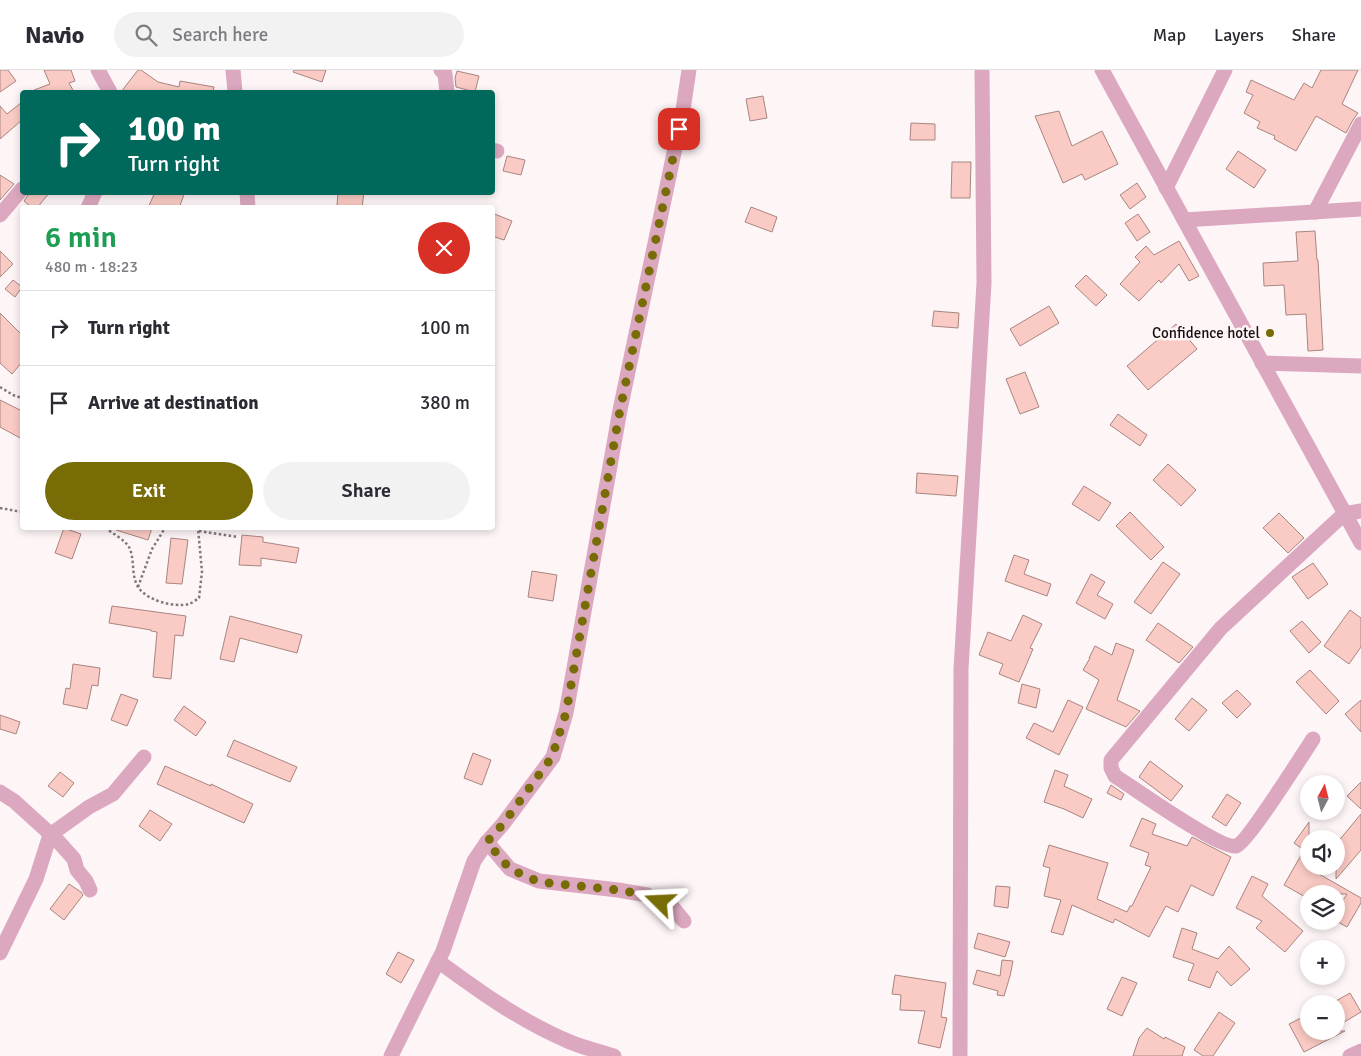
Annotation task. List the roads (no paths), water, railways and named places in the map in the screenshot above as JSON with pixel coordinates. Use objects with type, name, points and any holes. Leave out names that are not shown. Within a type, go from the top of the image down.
[{"type":"street","points":[[98,70],[109,90]]},
{"type":"street","points":[[233,70],[235,90]]},
{"type":"street","points":[[441,70],[445,74],[447,90]]},
{"type":"street","points":[[391,1056],[438,961],[474,862],[552,757],[566,713],[620,410],[683,110],[689,70]]},
{"type":"street","points":[[960,1056],[962,669],[984,283],[982,70]]},
{"type":"street","points":[[1102,70],[1361,543]]},
{"type":"street","points":[[1166,188],[1225,70]]},
{"type":"street","points":[[1315,212],[1361,124]]},
{"type":"street","points":[[0,215],[20,191]]},
{"type":"street","points":[[1184,220],[1361,208]]},
{"type":"street","points":[[1262,363],[1361,366]]},
{"type":"street","points":[[1313,738],[1260,817],[1241,843],[1236,846],[1231,846],[1202,833],[1115,776],[1111,768],[1111,760],[1221,628],[1344,514],[1361,511]]},
{"type":"street","points":[[0,952],[36,879],[50,834],[89,807],[113,794],[144,757]]},
{"type":"street","points":[[0,792],[14,801],[57,840],[74,859],[77,870],[86,881],[90,890]]},
{"type":"street","points":[[487,842],[510,869],[539,882],[647,895],[674,909],[684,921]]},
{"type":"street","points":[[438,961],[480,992],[534,1025],[571,1042],[614,1056]]},
{"type":"street","points":[[1350,1056],[1361,1050]]},
{"type":"place","name":"Confidence hotel","points":[[1270,333]]}]
